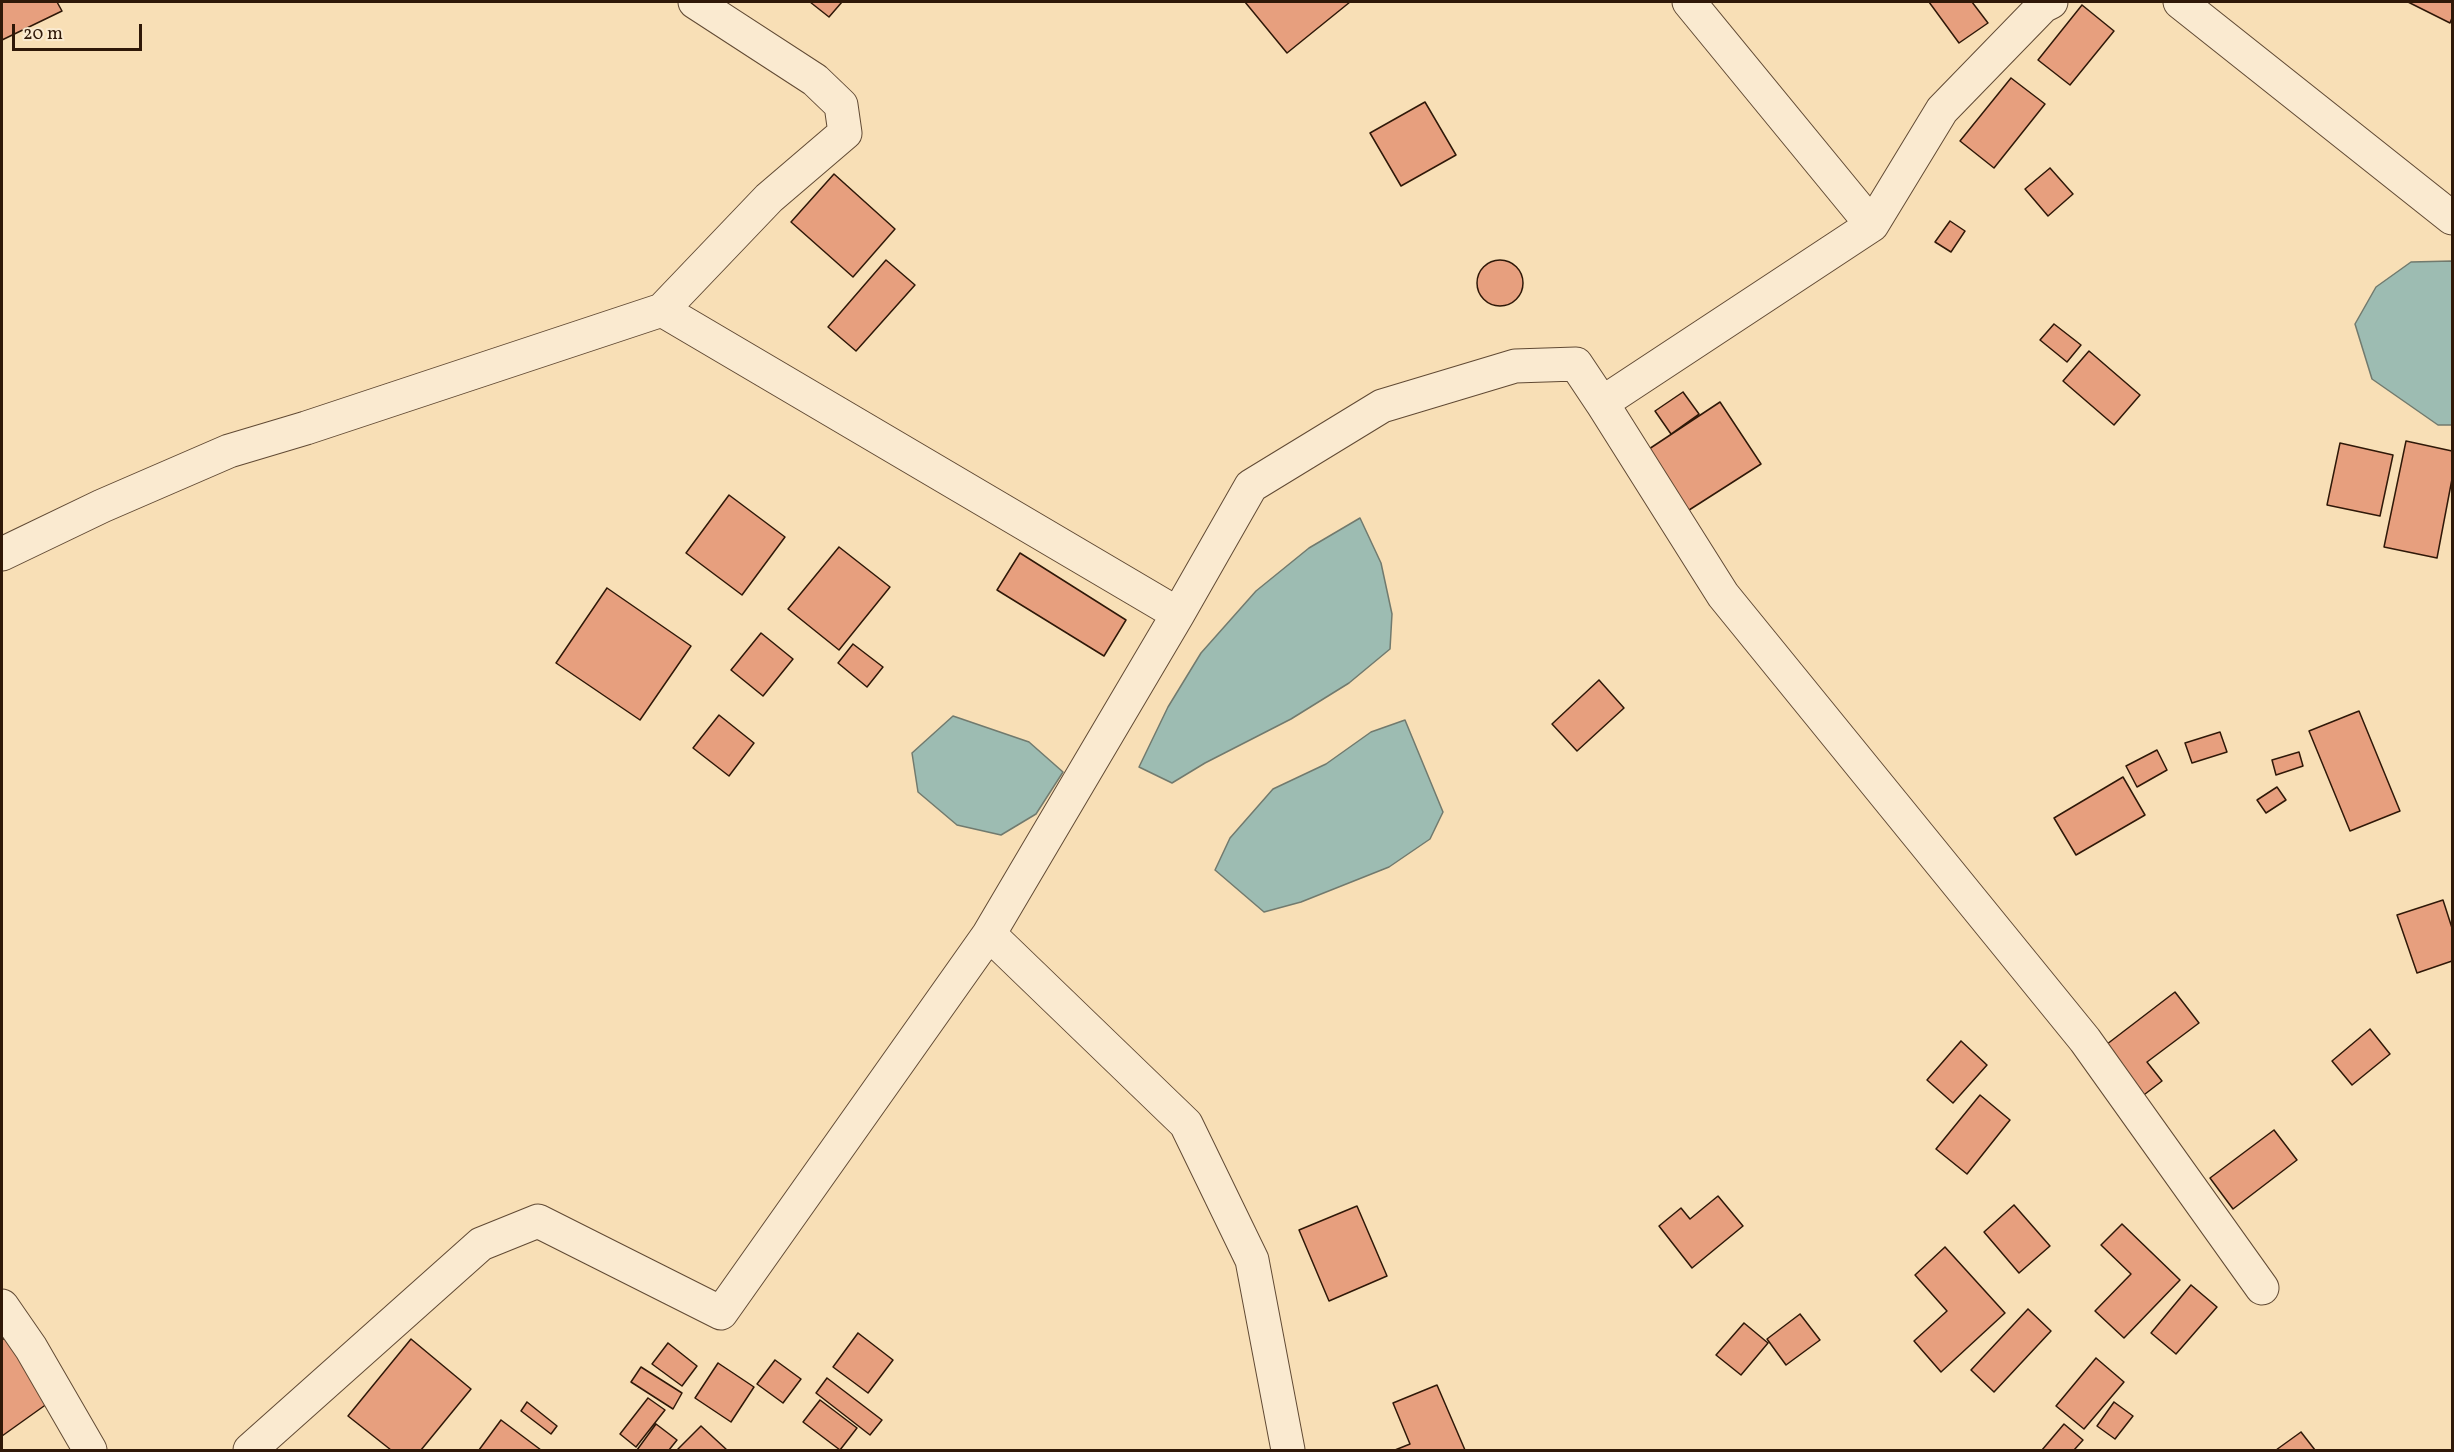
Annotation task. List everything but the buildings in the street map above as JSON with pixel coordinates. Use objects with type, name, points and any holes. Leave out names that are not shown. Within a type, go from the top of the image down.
[{"type":"street","points":[[2,554],[102,506],[229,451],[306,428],[662,310],[769,198],[845,133],[841,105],[815,80],[695,2]]},
{"type":"street","points":[[1689,2],[1872,225]]},
{"type":"street","points":[[1602,403],[1872,225],[1942,110],[2043,6],[2051,2]]},
{"type":"street","points":[[2180,2],[2452,218]]},
{"type":"street","points":[[662,310],[1178,614]]},
{"type":"street","points":[[250,1450],[481,1244],[538,1221],[721,1312],[989,934],[1251,486],[1383,406],[1515,366],[1576,364],[1723,595],[2085,1040],[2262,1288]]},
{"type":"street","points":[[989,934],[1186,1125],[1252,1260],[1288,1450]]},
{"type":"street","points":[[2,1306],[31,1348],[90,1450]]},
{"type":"water","points":[[2452,261],[2452,425],[2438,425],[2372,379],[2355,324],[2376,287],[2411,262]]},
{"type":"water","points":[[1360,518],[1381,563],[1392,614],[1390,649],[1349,683],[1291,719],[1205,763],[1172,783],[1139,767],[1168,707],[1201,653],[1256,591],[1309,548]]},
{"type":"water","points":[[953,716],[1029,742],[1063,772],[1036,814],[1001,835],[957,825],[918,792],[912,753]]},
{"type":"water","points":[[1405,720],[1443,812],[1430,839],[1389,867],[1301,902],[1264,912],[1215,870],[1230,838],[1273,789],[1326,764],[1371,732]]}]
